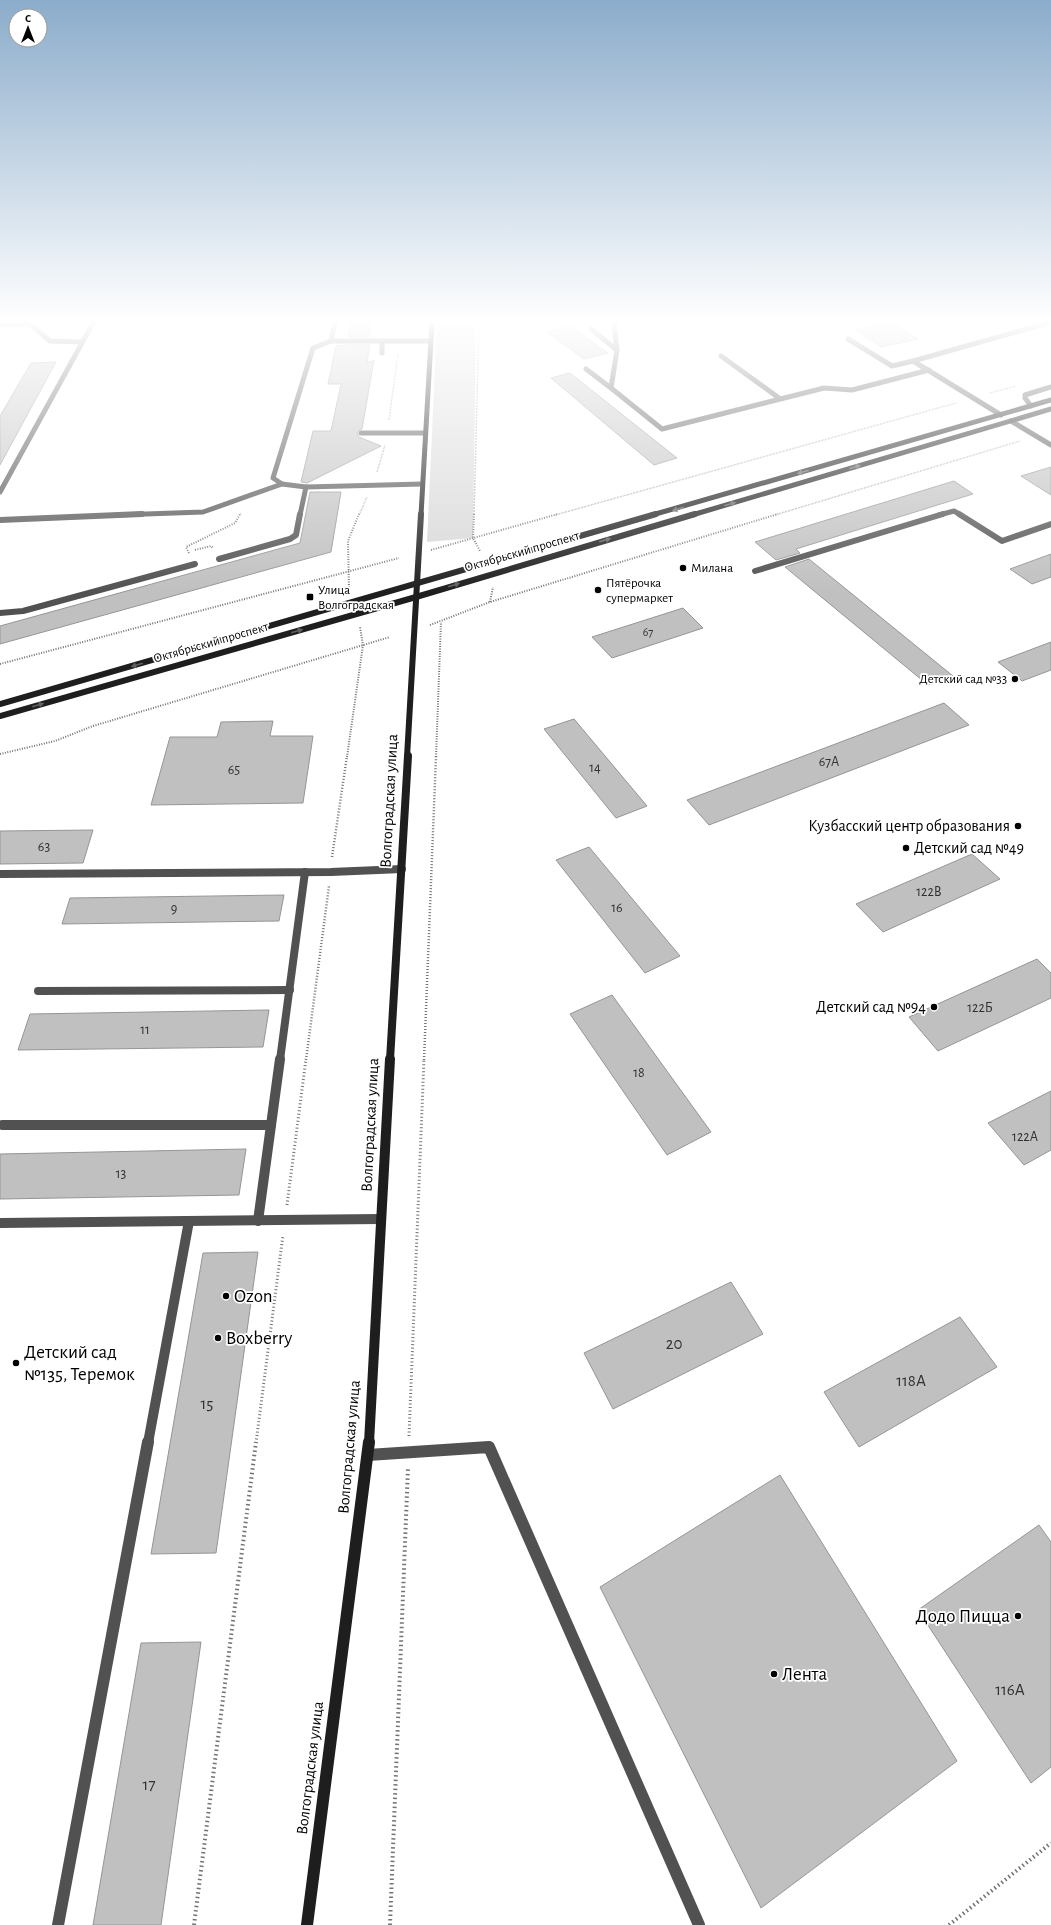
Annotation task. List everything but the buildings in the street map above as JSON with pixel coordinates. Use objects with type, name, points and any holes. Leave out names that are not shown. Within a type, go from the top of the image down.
[{"type":"main road","name":"Волгоградская улица","points":[[307,1925],[368,1455],[416,629],[416,584],[426,413]]},
{"type":"main road","name":"Октябрьский проспект","points":[[0,704],[1005,413]]},
{"type":"main road","name":"Октябрьский проспект","points":[[0,716],[416,596],[1038,413]]},
{"type":"lane","points":[[0,492],[43,413]]},
{"type":"lane","points":[[293,413],[273,478],[282,484],[306,487],[372,487],[422,484]]},
{"type":"lane","points":[[642,413],[662,429],[723,413]]},
{"type":"lane","points":[[1011,421],[1051,445]]},
{"type":"lane","points":[[361,433],[425,433]]},
{"type":"lane","points":[[0,520],[203,512],[282,484]]},
{"type":"lane","points":[[219,559],[290,539],[296,535],[306,487]]},
{"type":"lane","points":[[755,571],[954,511],[1002,541],[1051,524]]},
{"type":"lane","points":[[0,613],[23,611],[195,564]]},
{"type":"lane","points":[[0,874],[330,872],[402,869]]},
{"type":"lane","points":[[258,1221],[306,872]]},
{"type":"lane","points":[[38,992],[290,990]]},
{"type":"lane","points":[[2,1125],[271,1125]]},
{"type":"lane","points":[[0,1223],[382,1219]]},
{"type":"lane","points":[[58,1925],[188,1221]]},
{"type":"lane","points":[[368,1455],[489,1447],[700,1925]]},
{"type":"path","points":[[349,591],[347,571],[348,541],[372,487],[384,452],[390,413]]},
{"type":"path","points":[[476,413],[473,538],[480,552]]},
{"type":"path","points":[[429,550],[921,413]]},
{"type":"path","points":[[430,625],[490,602],[1036,436]]},
{"type":"path","points":[[195,564],[186,547],[235,523],[251,495]]},
{"type":"path","points":[[189,552],[212,546],[219,559]]},
{"type":"path","points":[[0,664],[399,558]]},
{"type":"path","points":[[490,602],[495,580]]},
{"type":"path","points":[[390,1925],[441,622]]},
{"type":"path","points":[[194,1925],[330,872],[363,645],[360,625]]},
{"type":"path","points":[[0,754],[55,741],[93,726],[390,637]]},
{"type":"path","points":[[949,1925],[1051,1843]]},
{"type":"shaded area","points":[[433,413],[475,413],[473,538],[427,542]]},
{"type":"place","name":"Милана","points":[[683,568]]},
{"type":"place","name":"Пятёрочка супермаркет","points":[[598,590]]},
{"type":"place","name":"Улица Волгоградская","points":[[310,597]]},
{"type":"place","name":"Детский сад №33","points":[[1015,679]]},
{"type":"place","name":"Кузбасский центр образования","points":[[1018,826]]},
{"type":"place","name":"Детский сад №49","points":[[906,848]]},
{"type":"place","name":"Детский сад №94","points":[[934,1007]]},
{"type":"place","name":"Ozon","points":[[226,1296]]},
{"type":"place","name":"Boxberry","points":[[218,1338]]},
{"type":"place","name":"Детский сад №135, Теремок","points":[[16,1363]]},
{"type":"place","name":"Додо Пицца","points":[[1018,1616]]},
{"type":"place","name":"Лента","points":[[774,1674]]}]
